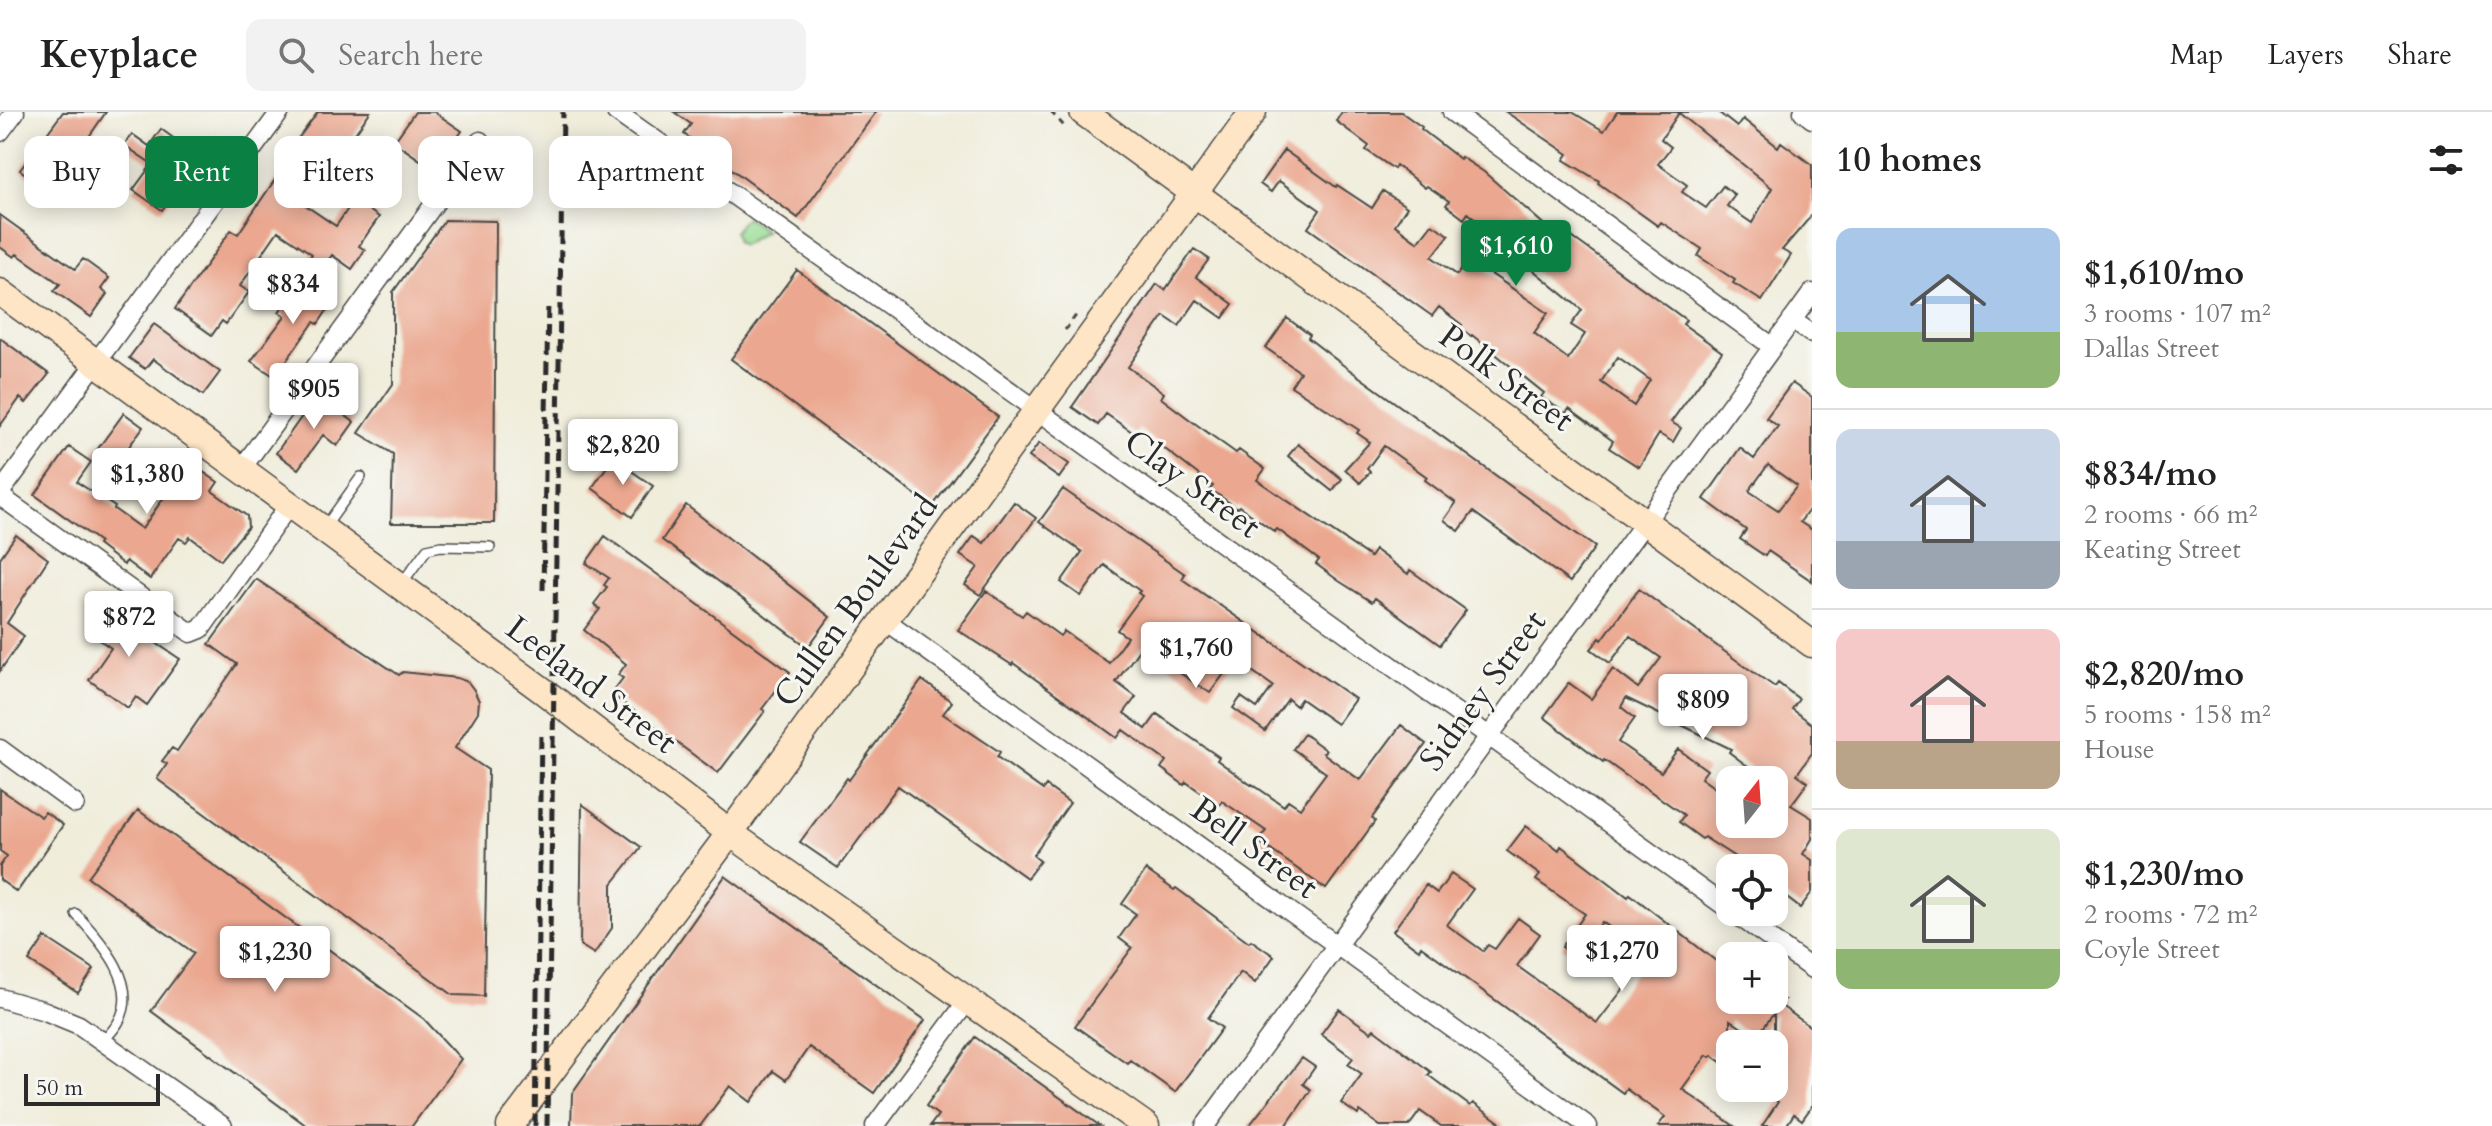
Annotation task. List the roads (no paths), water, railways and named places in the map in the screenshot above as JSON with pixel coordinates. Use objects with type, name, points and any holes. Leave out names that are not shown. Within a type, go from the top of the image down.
[{"type":"main road","name":"Polk Street","points":[[1083,112],[1812,644]]},
{"type":"main road","name":"Cullen Boulevard","points":[[510,1126],[730,833],[1253,112]]},
{"type":"main road","name":"Leeland Street","points":[[0,292],[242,468],[730,833],[1146,1126]]},
{"type":"street","points":[[0,132],[15,112]]},
{"type":"street","points":[[280,112],[0,494],[191,633],[201,629],[289,505]]},
{"type":"street","name":"Clay Street","points":[[616,112],[1037,410],[1716,900]]},
{"type":"street","points":[[1452,112],[1773,347]]},
{"type":"street","points":[[1803,112],[1812,119]]},
{"type":"street","points":[[242,468],[431,208]]},
{"type":"street","name":"Sidney Street","points":[[1205,1126],[1812,293]]},
{"type":"street","points":[[1792,320],[1812,334]]},
{"type":"street","name":"Bell Street","points":[[885,620],[1588,1126]]},
{"type":"street","points":[[0,749],[75,804]]},
{"type":"street","name":"Clay Street","points":[[1753,926],[1812,969]]},
{"type":"street","points":[[0,998],[79,1025],[223,1126]]},
{"type":"street","points":[[875,1126],[968,1000]]},
{"type":"lane","points":[[323,530],[361,477]]},
{"type":"lane","points":[[400,586],[427,549],[441,546],[490,547]]},
{"type":"lane","points":[[76,914],[102,943],[119,972],[124,995],[119,1021],[103,1042]]},
{"type":"railway","points":[[547,1126],[563,112]]},
{"type":"railway","points":[[543,590],[548,302]]},
{"type":"railway","points":[[535,1126],[541,734]]}]
